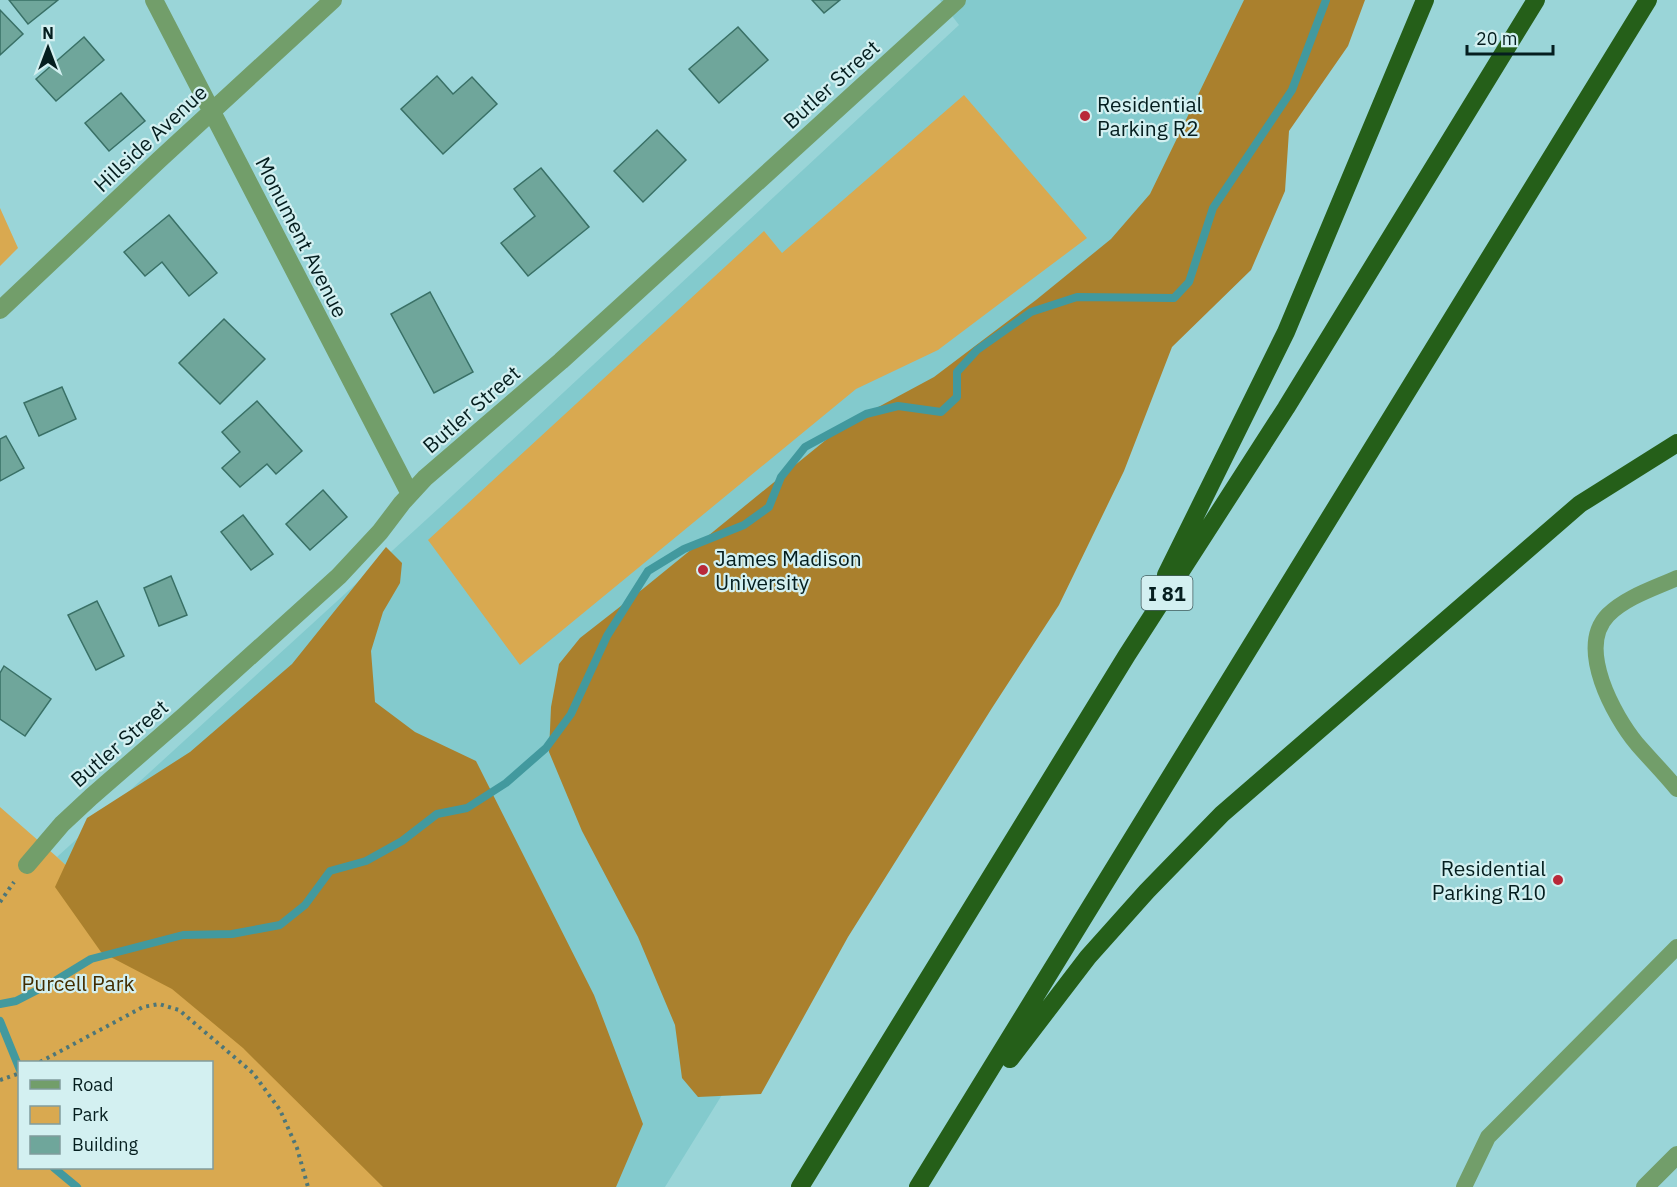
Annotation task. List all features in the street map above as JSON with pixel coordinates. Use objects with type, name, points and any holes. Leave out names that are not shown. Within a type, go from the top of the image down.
[{"type":"highway","points":[[1127,655],[1286,332],[1425,0]]},
{"type":"highway","name":"I 81","points":[[800,1187],[1127,655],[1286,408],[1536,0]]},
{"type":"highway","points":[[918,1187],[1648,0]]},
{"type":"highway","points":[[950,1136],[1088,957],[1147,891],[1222,814],[1580,504],[1677,443]]},
{"type":"street","name":"Monument Avenue","points":[[154,0],[410,494]]},
{"type":"street","name":"Hillside Avenue","points":[[0,310],[333,0]]},
{"type":"street","name":"Butler Street","points":[[27,865],[62,824],[91,797],[339,576],[425,478],[561,361],[957,0]]},
{"type":"street","points":[[1645,1187],[1677,1155]]},
{"type":"lane","points":[[1677,578],[1617,607],[1608,615],[1598,634],[1596,651],[1604,686],[1623,724],[1677,789]]},
{"type":"lane","points":[[1464,1187],[1488,1137],[1677,946]]},
{"type":"path","points":[[42,1061],[143,1007],[159,1004],[179,1010],[253,1073],[280,1110],[297,1148],[308,1187]]},
{"type":"path","points":[[0,1080],[18,1074]]},
{"type":"shaded area","name":"James Madison University","points":[[940,0],[1273,0],[1009,631],[665,1187],[414,1187],[57,857],[439,508],[959,25]]},
{"type":"shaded area","points":[[1244,0],[1365,0],[1348,46],[1289,131],[1285,191],[1251,270],[1172,347],[1124,471],[1059,605],[848,937],[761,1094],[698,1097],[682,1078],[675,1025],[638,937],[582,831],[549,752],[551,707],[559,664],[580,638],[843,426],[934,377],[1036,300],[1111,239],[1150,194]]},
{"type":"shaded area","points":[[386,547],[402,563],[400,583],[383,612],[371,651],[375,702],[415,732],[476,761],[594,995],[643,1124],[616,1187],[383,1187],[243,1048],[172,989],[101,952],[55,887],[87,818],[190,752],[292,664]]},
{"type":"green space","points":[[964,95],[1087,238],[938,350],[856,389],[520,665],[428,540],[764,231],[782,253]]},
{"type":"green space","points":[[0,208],[18,248],[0,266]]},
{"type":"green space","name":"Purcell Park","points":[[0,807],[57,857],[414,1187],[0,1187]]},
{"type":"building","points":[[9,0],[58,0],[28,24]]},
{"type":"building","points":[[812,0],[840,0],[824,13]]},
{"type":"building","points":[[0,10],[23,34],[0,55]]},
{"type":"building","points":[[738,27],[768,60],[719,103],[689,69]]},
{"type":"building","points":[[84,37],[104,60],[56,101],[36,79]]},
{"type":"building","points":[[437,76],[453,94],[472,77],[497,104],[443,154],[401,109]]},
{"type":"building","points":[[121,93],[145,121],[109,151],[85,123]]},
{"type":"building","points":[[657,130],[686,160],[643,202],[614,171]]},
{"type":"building","points":[[541,168],[589,227],[528,276],[501,243],[535,216],[514,189]]},
{"type":"building","points":[[169,215],[217,273],[189,296],[162,262],[145,276],[124,252]]},
{"type":"building","points":[[430,292],[473,372],[434,393],[391,314]]},
{"type":"building","points":[[224,319],[265,359],[220,404],[179,363]]},
{"type":"building","points":[[62,387],[76,419],[39,436],[24,403]]},
{"type":"building","points":[[257,401],[302,451],[276,474],[267,464],[240,487],[222,468],[240,452],[222,432]]},
{"type":"building","points":[[6,436],[24,468],[0,481],[0,439]]},
{"type":"building","points":[[323,490],[347,517],[310,550],[286,524]]},
{"type":"building","points":[[243,515],[273,554],[251,570],[221,532]]},
{"type":"building","points":[[171,576],[187,615],[159,626],[144,588]]},
{"type":"building","points":[[97,601],[124,656],[96,670],[68,615]]},
{"type":"building","points":[[4,666],[51,699],[25,736],[0,719],[0,673]]},
{"type":"waterway","points":[[0,1004],[16,1001],[91,959],[183,935],[232,934],[280,925],[305,905],[330,871],[366,861],[402,841],[437,814],[467,808],[506,783],[546,748],[571,714],[607,636],[648,571],[684,549],[744,525],[769,507],[781,477],[805,447],[866,414],[898,406],[941,412],[957,397],[957,372],[977,350],[1031,312],[1077,297],[1174,298],[1189,282],[1213,208],[1292,90],[1326,0]]},
{"type":"waterway","points":[[0,1021],[18,1065]]},
{"type":"waterway","points":[[55,1169],[77,1187]]},
{"type":"place","name":"Residential Parking R2","points":[[1085,116]]},
{"type":"place","name":"James Madison University","points":[[703,570]]},
{"type":"place","name":"Residential Parking R10","points":[[1558,880]]}]
